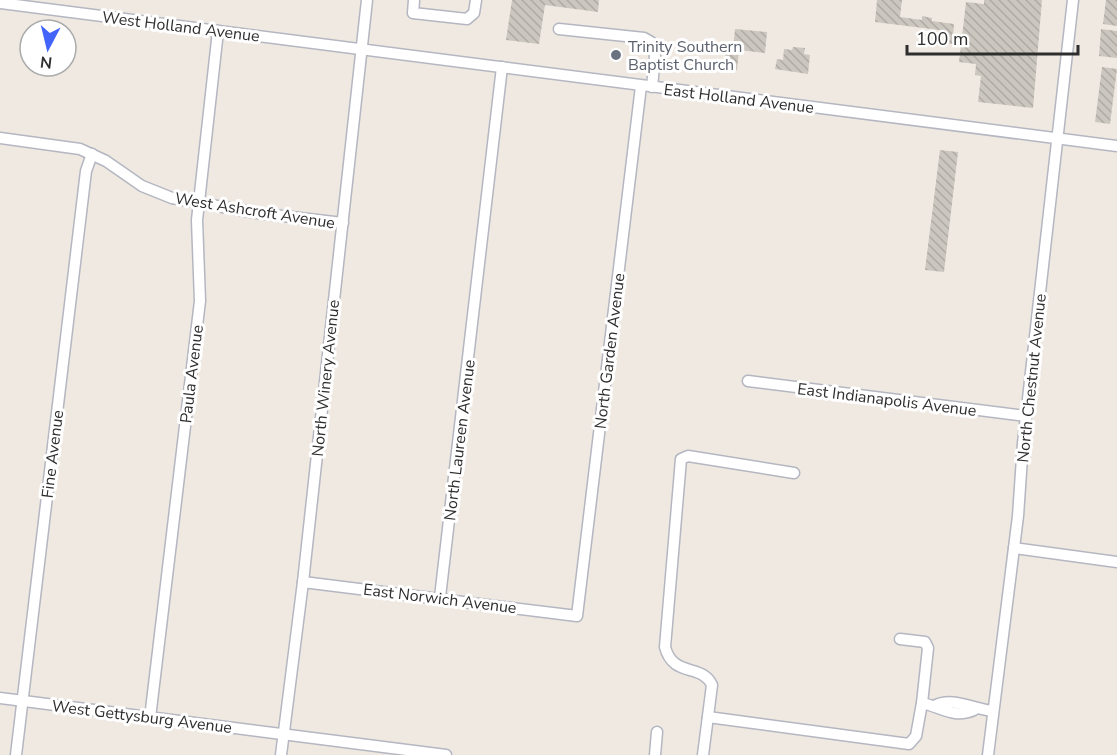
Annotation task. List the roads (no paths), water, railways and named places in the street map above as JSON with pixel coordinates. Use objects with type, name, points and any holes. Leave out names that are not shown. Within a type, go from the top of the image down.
[{"type":"street","name":"North Winery Avenue","points":[[281,755],[303,582],[367,0]]},
{"type":"street","points":[[414,0],[412,13],[467,19],[474,14],[476,0]]},
{"type":"street","name":"North Chestnut Avenue","points":[[988,755],[1014,548],[1026,416],[1073,0]]},
{"type":"street","name":"West Holland Avenue","points":[[0,3],[362,49]]},
{"type":"street","name":"North Garden Avenue","points":[[559,29],[644,38],[651,42],[655,56],[647,86],[577,616]]},
{"type":"street","name":"Paula Avenue","points":[[150,718],[200,302],[196,237],[198,202],[218,31]]},
{"type":"street","name":"East Holland Avenue","points":[[362,49],[1117,146]]},
{"type":"street","name":"North Laureen Avenue","points":[[440,597],[502,68]]},
{"type":"street","name":"West Ashcroft Avenue","points":[[0,138],[67,146],[92,154],[157,194],[257,213],[343,223]]},
{"type":"street","name":"Fine Avenue","points":[[16,755],[86,171],[92,154]]},
{"type":"street","name":"East Indianapolis Avenue","points":[[748,381],[1026,416]]},
{"type":"street","points":[[703,755],[712,685],[709,679],[673,663],[665,647],[681,459],[688,456],[794,473]]},
{"type":"street","points":[[1014,548],[1117,562]]},
{"type":"street","name":"East Norwich Avenue","points":[[303,582],[440,597],[577,616]]},
{"type":"street","points":[[708,717],[909,744],[916,736],[928,648],[925,642],[900,639]]},
{"type":"street","name":"West Gettysburg Avenue","points":[[0,698],[446,755]]},
{"type":"street","points":[[921,704],[934,706],[943,701],[965,704],[974,710],[993,711]]},
{"type":"street","points":[[655,755],[657,732]]},
{"type":"place","name":"Trinity Southern Baptist Church","points":[[616,55]]}]
